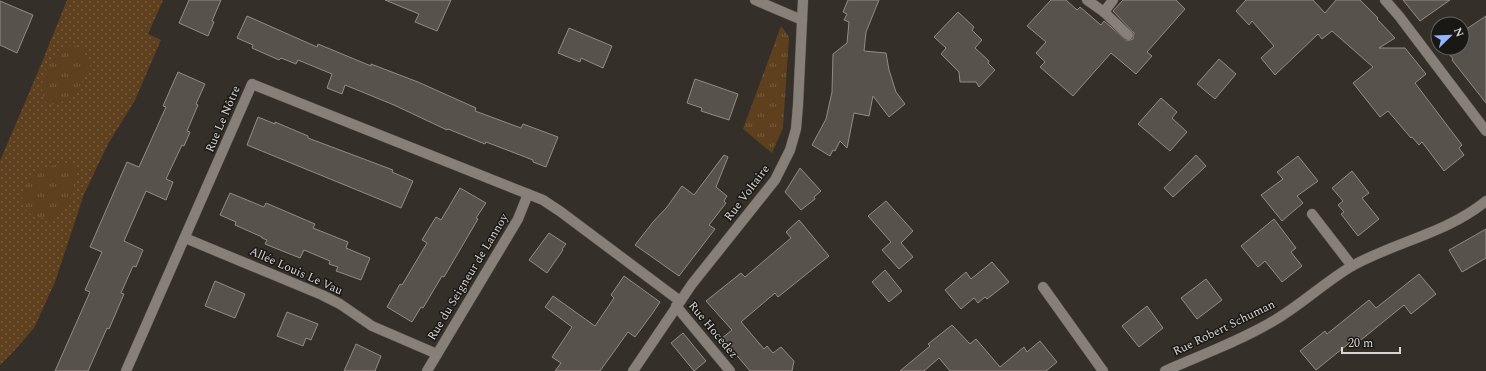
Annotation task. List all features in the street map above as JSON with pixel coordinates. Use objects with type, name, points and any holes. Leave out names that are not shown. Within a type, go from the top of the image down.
[{"type":"street","points":[[755,0],[802,20]]},
{"type":"street","name":"Rue Voltaire","points":[[633,371],[678,303],[775,180],[785,161],[793,140],[796,123],[803,0]]},
{"type":"street","points":[[1087,0],[1104,12],[1128,35]]},
{"type":"street","points":[[1104,12],[1113,0]]},
{"type":"street","points":[[1385,0],[1399,16],[1486,130]]},
{"type":"street","name":"Rue Le Nôtre","points":[[126,371],[252,84],[528,194]]},
{"type":"street","name":"Rue Hocedez","points":[[528,194],[542,200],[561,212],[678,303],[730,371]]},
{"type":"street","name":"Rue du Seigneur de Lannoy","points":[[427,371],[518,219],[528,194]]},
{"type":"street","name":"Rue Robert Schuman","points":[[1165,371],[1264,326],[1288,312],[1352,266],[1393,246],[1457,220],[1470,213],[1486,201]]},
{"type":"street","points":[[1312,214],[1352,266]]},
{"type":"street","name":"Allée Louis Le Vau","points":[[185,238],[322,295],[340,304],[372,326],[437,354]]},
{"type":"street","points":[[1042,287],[1103,371]]},
{"type":"green space","points":[[67,0],[163,0],[148,34],[161,40],[135,100],[108,144],[84,194],[55,282],[34,328],[0,365],[0,161]]},
{"type":"green space","points":[[781,26],[789,37],[783,128],[772,153],[743,129]]},
{"type":"green space","points":[[73,45],[83,49],[90,66],[75,92],[65,100],[49,105],[42,92],[42,84],[47,68],[61,49]]},
{"type":"green space","points":[[69,163],[76,171],[76,184],[70,200],[61,212],[50,219],[37,217],[29,213],[24,206],[23,195],[24,189],[35,174],[46,168]]},
{"type":"building","points":[[189,0],[221,0],[212,21],[214,22],[208,36],[179,23]]},
{"type":"building","points":[[385,0],[451,0],[437,31],[415,22],[419,14]]},
{"type":"building","points":[[848,0],[879,0],[866,32],[864,51],[886,53],[889,70],[896,92],[905,104],[889,117],[873,96],[869,116],[854,113],[847,148],[840,141],[835,151],[833,150],[830,156],[812,145],[826,119],[832,92],[833,54],[847,43],[849,22],[844,20],[847,14],[843,12]]},
{"type":"building","points":[[1051,0],[1066,0],[1077,10],[1080,7],[1101,25],[1104,21],[1127,41],[1133,39],[1134,33],[1113,11],[1123,0],[1176,0],[1185,9],[1147,52],[1152,56],[1136,74],[1111,53],[1073,96],[1040,67],[1045,62],[1036,53],[1046,42],[1027,26]]},
{"type":"building","points":[[1246,0],[1313,0],[1325,13],[1336,0],[1360,0],[1395,38],[1379,48],[1405,48],[1426,74],[1415,83],[1462,145],[1459,148],[1464,155],[1444,171],[1422,142],[1419,145],[1412,137],[1411,138],[1388,111],[1380,117],[1353,83],[1373,67],[1332,31],[1322,39],[1318,34],[1275,75],[1261,58],[1274,46],[1252,21],[1249,25],[1236,11]]},
{"type":"building","points":[[1403,0],[1450,0],[1420,21]]},
{"type":"building","points":[[0,1],[33,15],[17,53],[0,45]]},
{"type":"building","points":[[958,12],[974,27],[972,30],[982,40],[975,48],[989,61],[988,63],[995,70],[979,87],[976,82],[960,82],[959,72],[941,54],[946,48],[934,37]]},
{"type":"building","points":[[247,16],[317,47],[318,44],[371,66],[371,64],[418,82],[476,108],[475,111],[521,128],[523,124],[558,137],[546,167],[533,162],[533,160],[486,142],[485,144],[448,129],[447,130],[394,105],[345,85],[342,94],[327,88],[332,74],[298,60],[296,64],[281,58],[279,60],[252,48],[253,45],[237,38]]},
{"type":"building","points":[[1486,16],[1486,103],[1452,60],[1453,59],[1451,56],[1470,56],[1470,27]]},
{"type":"building","points":[[569,28],[612,46],[603,68],[581,58],[580,62],[558,53]]},
{"type":"building","points":[[1219,59],[1236,74],[1215,99],[1197,84]]},
{"type":"building","points":[[178,72],[205,84],[196,104],[198,105],[187,131],[190,132],[184,146],[182,145],[166,179],[173,182],[166,200],[146,191],[124,241],[143,250],[136,267],[133,266],[121,293],[124,294],[109,329],[107,328],[88,371],[55,371],[90,292],[85,290],[102,252],[90,247],[127,162],[139,167],[166,107],[163,106]]},
{"type":"building","points":[[695,79],[738,94],[729,120],[701,111],[702,108],[687,103]]},
{"type":"building","points":[[1161,98],[1177,112],[1172,118],[1187,132],[1170,151],[1138,124]]},
{"type":"building","points":[[258,117],[275,124],[275,122],[308,136],[308,138],[393,170],[392,172],[413,181],[401,208],[247,145]]},
{"type":"building","points":[[724,155],[728,157],[716,187],[727,196],[724,201],[726,203],[709,225],[715,229],[679,276],[635,245],[667,207],[682,186],[694,195]]},
{"type":"building","points":[[1196,155],[1206,166],[1173,197],[1164,188]]},
{"type":"building","points":[[1298,156],[1318,181],[1297,196],[1303,203],[1282,221],[1261,195],[1283,179],[1277,172]]},
{"type":"building","points":[[800,168],[821,191],[814,197],[815,199],[801,210],[785,192]]},
{"type":"building","points":[[1352,171],[1369,193],[1362,198],[1379,219],[1358,236],[1341,214],[1344,212],[1338,205],[1343,201],[1332,188]]},
{"type":"building","points":[[460,188],[486,203],[476,218],[478,219],[444,277],[442,276],[423,308],[421,307],[412,322],[387,307],[427,243],[422,240],[436,217],[441,220]]},
{"type":"building","points":[[230,193],[264,207],[266,203],[315,224],[313,228],[348,242],[346,248],[370,258],[361,280],[336,271],[338,267],[329,264],[330,261],[304,250],[300,258],[265,244],[267,240],[235,225],[236,222],[220,215]]},
{"type":"building","points":[[886,201],[913,231],[901,243],[913,257],[899,269],[882,250],[891,242],[868,216]]},
{"type":"building","points":[[1274,219],[1296,248],[1291,252],[1302,266],[1282,282],[1265,261],[1258,267],[1241,246]]},
{"type":"building","points":[[799,220],[829,256],[778,297],[775,293],[741,322],[764,349],[767,346],[773,353],[781,347],[794,361],[792,371],[750,371],[722,338],[732,330],[706,301],[741,273],[745,277],[791,238],[786,232]]},
{"type":"building","points":[[1486,229],[1486,258],[1462,272],[1449,250]]},
{"type":"building","points":[[549,233],[566,244],[547,273],[529,260]]},
{"type":"building","points":[[992,262],[1009,282],[987,299],[985,297],[978,303],[974,298],[961,309],[945,290],[966,272],[971,279]]},
{"type":"building","points":[[885,270],[902,291],[889,302],[872,282]]},
{"type":"building","points":[[1419,274],[1436,294],[1411,314],[1404,305],[1361,340],[1358,336],[1316,370],[1300,351],[1325,331],[1327,334],[1369,300],[1376,308]]},
{"type":"building","points":[[624,276],[660,302],[652,314],[635,337],[628,332],[600,371],[555,371],[561,363],[552,357],[572,327],[545,307],[553,296],[595,326],[614,298],[611,295]]},
{"type":"building","points":[[1206,279],[1222,300],[1197,319],[1181,298]]},
{"type":"building","points":[[215,281],[245,294],[235,318],[205,306]]},
{"type":"building","points":[[1147,306],[1163,328],[1139,347],[1122,326]]},
{"type":"building","points":[[287,312],[318,324],[311,340],[306,338],[303,346],[277,336]]},
{"type":"building","points":[[952,325],[970,344],[976,339],[1000,367],[1024,347],[1027,352],[1040,341],[1057,362],[1046,371],[950,371],[939,358],[924,371],[900,371],[930,346],[928,344]]},
{"type":"building","points":[[683,333],[706,361],[694,371],[671,343]]},
{"type":"building","points":[[356,344],[381,356],[375,371],[344,371]]}]
